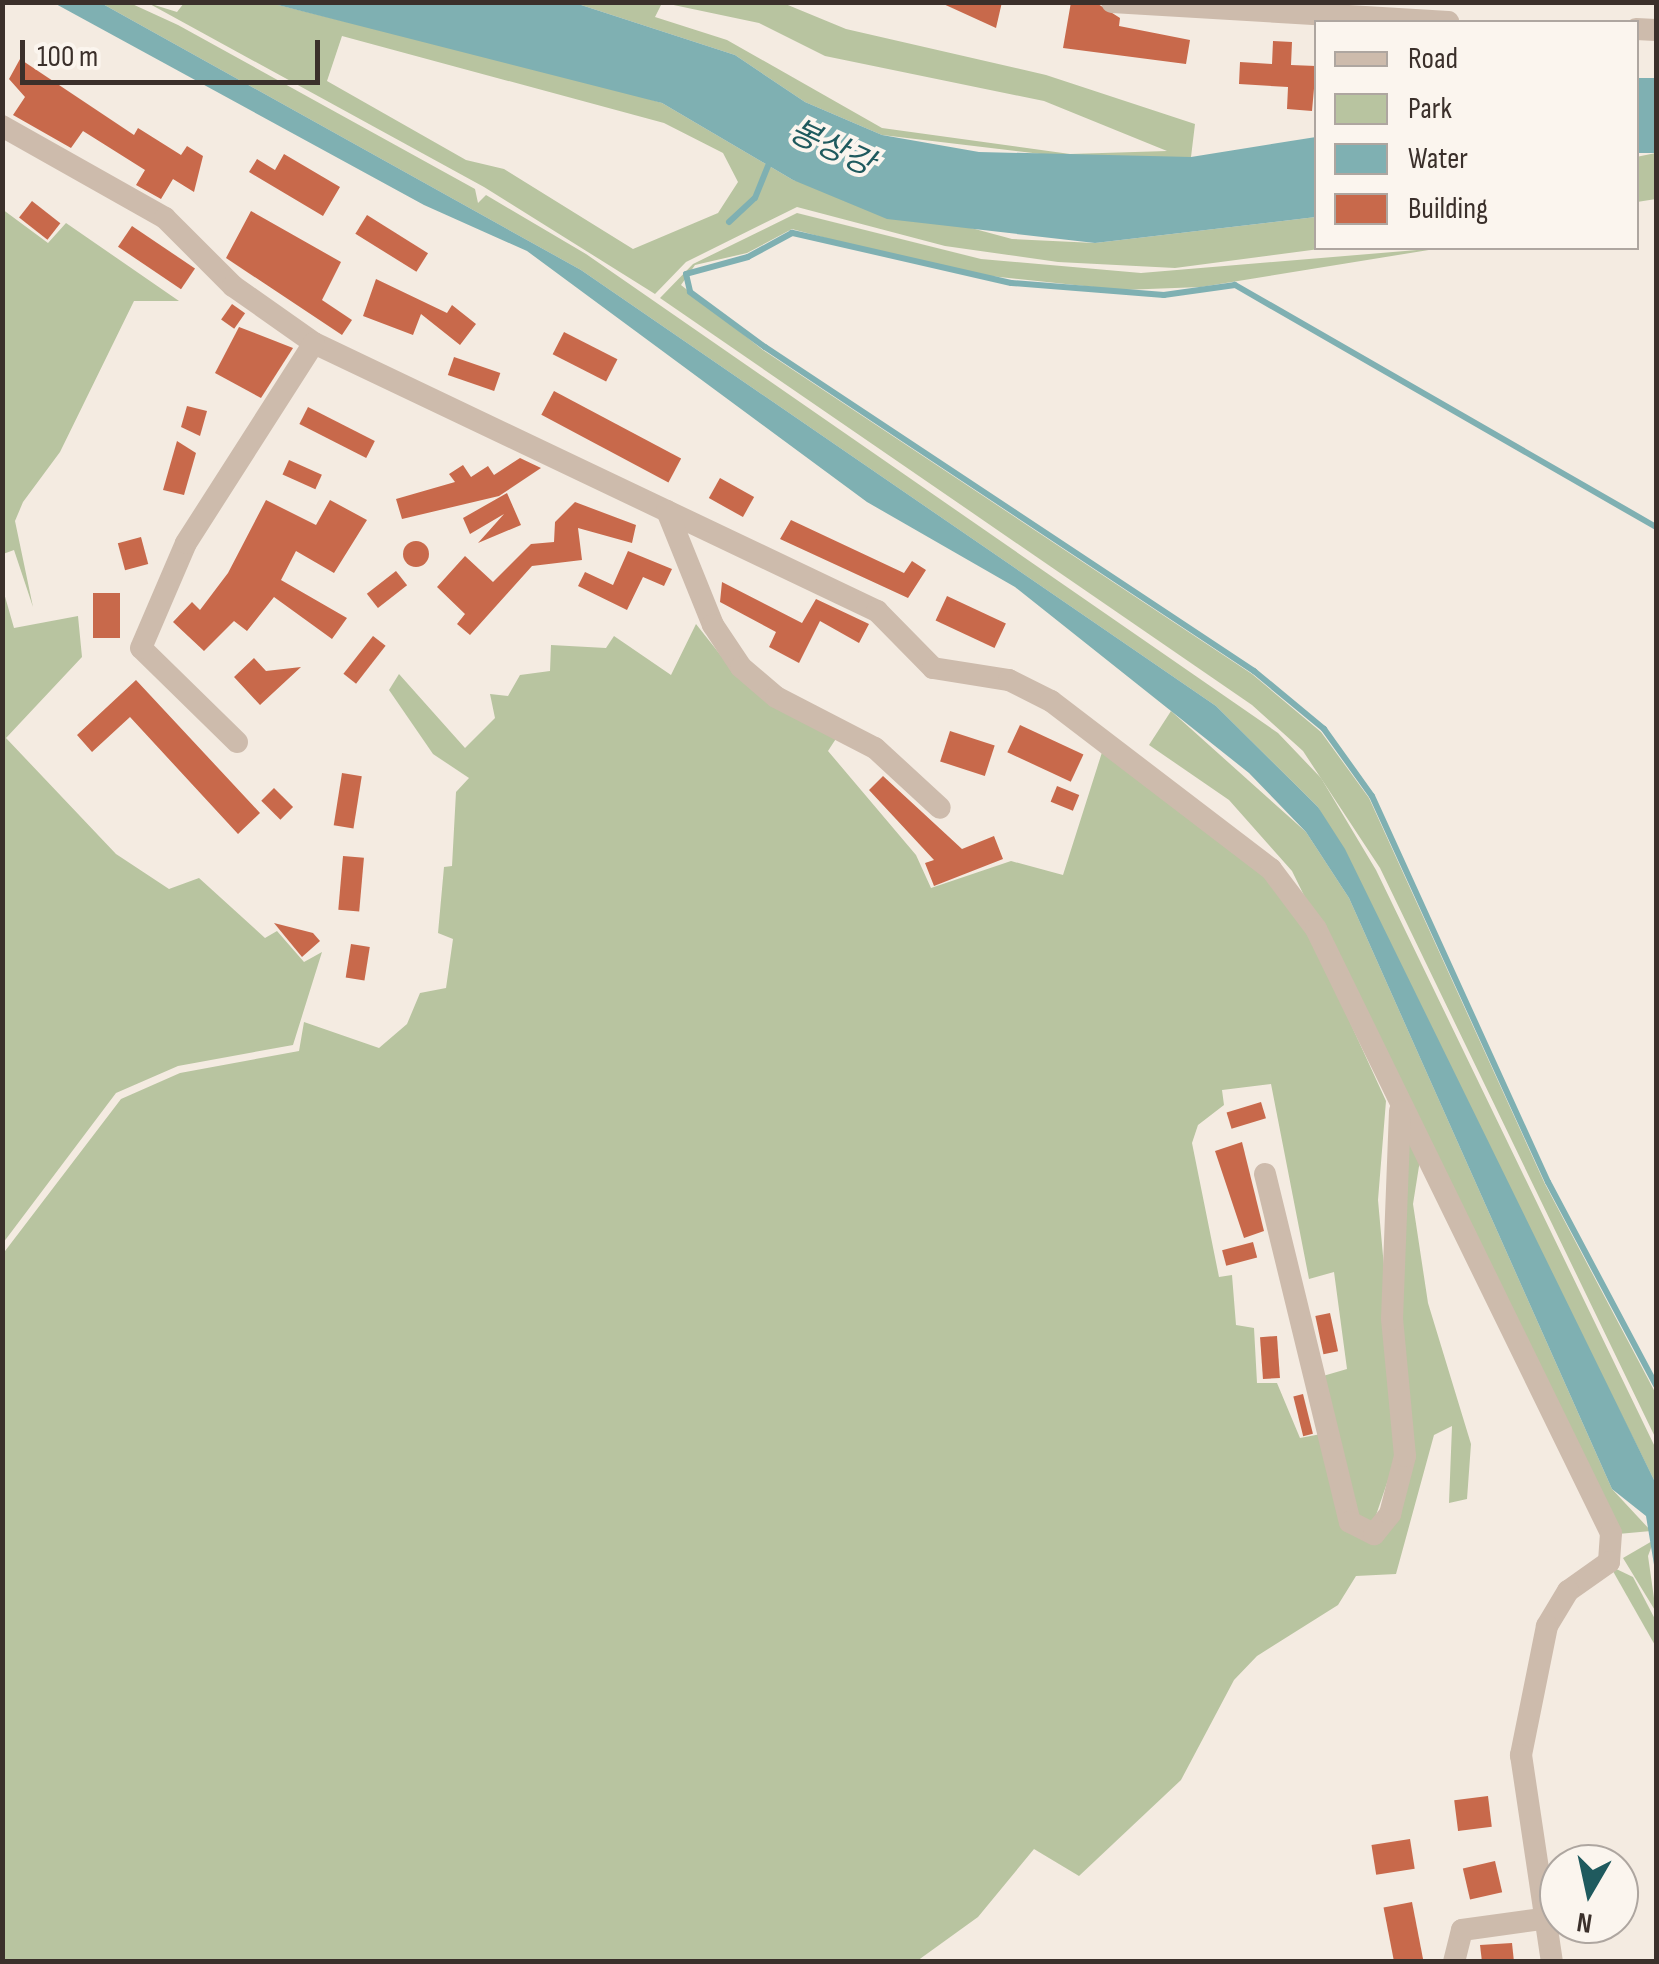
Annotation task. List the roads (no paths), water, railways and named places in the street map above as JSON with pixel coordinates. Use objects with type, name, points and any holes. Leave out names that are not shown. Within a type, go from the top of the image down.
[{"type":"street","points":[[1112,2],[1414,20]]},
{"type":"street","points":[[2,126],[165,218],[233,286],[314,343],[523,435],[667,511],[877,611],[933,668],[1009,680],[1051,701],[1246,844],[1316,929],[1400,1111],[1488,1272],[1613,1544],[1609,1562],[1554,1611],[1534,1680],[1522,1755],[1539,1862]]},
{"type":"street","points":[[238,742],[141,648],[186,543],[314,343]]},
{"type":"street","points":[[667,511],[713,625],[741,667],[776,697],[874,748],[940,808]]},
{"type":"street","points":[[1265,1174],[1350,1522],[1374,1534],[1390,1514],[1405,1456],[1392,1319],[1400,1111]]},
{"type":"street","points":[[1454,1962],[1462,1930],[1539,1919]]},
{"type":"water","points":[[54,3],[101,3],[581,270],[1216,706],[1318,807],[1345,849],[1656,1484],[1656,1577],[1646,1516],[1612,1489],[1349,898],[1306,832],[1249,773],[1015,587],[867,502],[527,251],[424,205]]},
{"type":"water","name":"봉상강","points":[[270,3],[575,3],[735,55],[805,102],[882,135],[979,152],[1191,157],[1314,137],[1314,217],[1095,243],[887,219],[793,180],[662,103]]},
{"type":"water","points":[[1639,78],[1656,78],[1656,153],[1639,153]]},
{"type":"waterway","points":[[729,222],[755,198],[768,165]]},
{"type":"waterway","points":[[1656,527],[1235,285],[1164,295],[1011,283],[792,233],[748,257],[686,274],[690,292],[765,347],[1254,671],[1324,729],[1372,796],[1548,1182],[1656,1385]]}]
